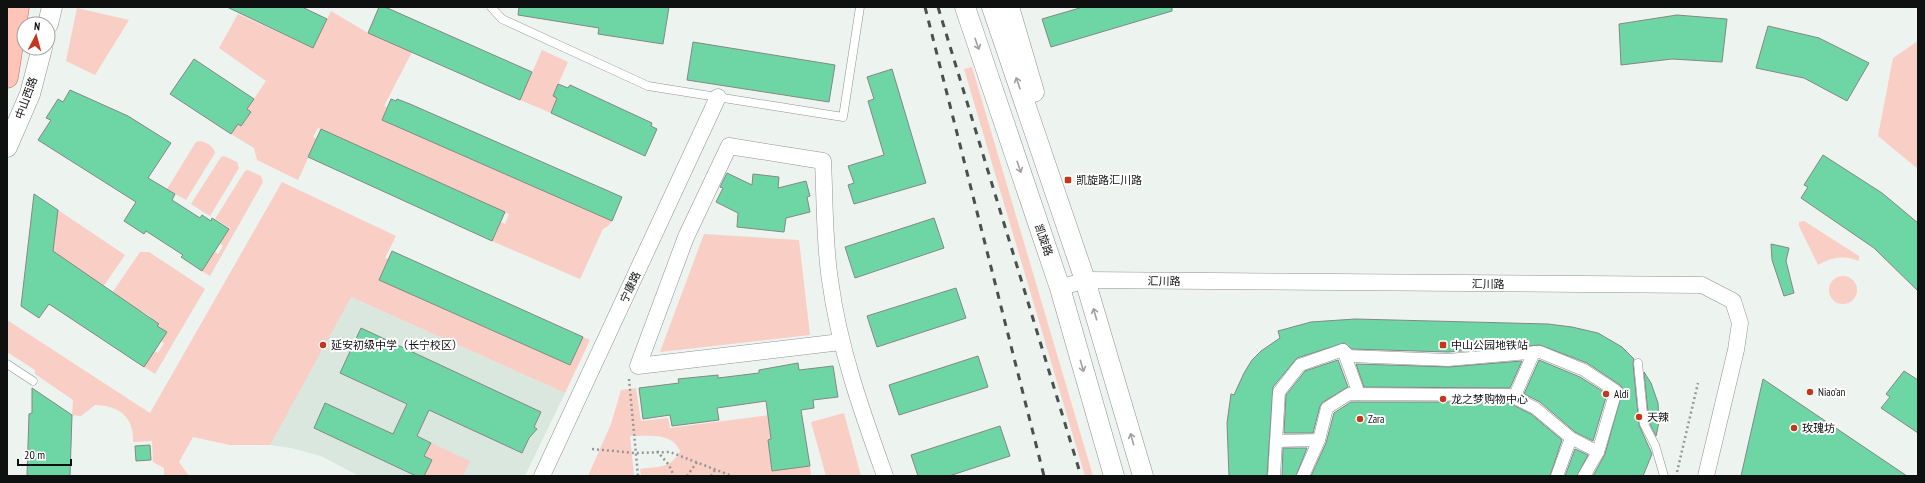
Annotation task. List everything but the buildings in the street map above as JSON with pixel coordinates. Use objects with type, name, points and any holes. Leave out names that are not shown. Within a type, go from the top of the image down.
[{"type":"main road","points":[[7,77],[18,7]]},
{"type":"street","name":"凯旋路","points":[[965,7],[1060,288],[1114,476]]},
{"type":"street","points":[[992,7],[1086,280],[1143,476]]},
{"type":"street","points":[[1009,7],[1061,180],[1076,252]]},
{"type":"street","name":"中山西路","points":[[7,147],[30,94],[40,56]]},
{"type":"street","name":"宁康路","points":[[542,476],[718,97]]},
{"type":"street","points":[[841,342],[638,366],[686,237],[729,146],[823,161],[829,278],[841,342],[852,382],[885,476]]},
{"type":"street","name":"汇川路","points":[[1060,288],[1086,280],[1702,285],[1733,300],[1740,323],[1736,350],[1706,476]]},
{"type":"street","points":[[1343,350],[1350,356],[1448,360],[1540,352],[1584,370],[1616,391],[1598,452],[1584,476]]},
{"type":"street","points":[[1343,350],[1359,394]]},
{"type":"street","points":[[1274,476],[1278,392],[1300,365],[1343,350]]},
{"type":"street","points":[[1514,398],[1534,352]]},
{"type":"street","points":[[1303,476],[1319,440],[1327,408],[1349,394],[1510,396],[1535,408],[1571,438],[1598,452]]},
{"type":"street","points":[[1557,476],[1571,438]]},
{"type":"street","points":[[1276,441],[1319,440]]},
{"type":"lane","points":[[491,7],[502,19],[648,86],[843,117],[860,7]]},
{"type":"lane","points":[[1638,363],[1644,424],[1655,444],[1664,476]]},
{"type":"lane","points":[[7,364],[33,381]]},
{"type":"path","points":[[638,366],[629,373],[638,476]]},
{"type":"path","points":[[1676,476],[1698,383]]},
{"type":"path","points":[[592,449],[636,453],[657,451],[670,452],[732,476]]},
{"type":"path","points":[[657,451],[668,465],[674,476]]},
{"type":"path","points":[[687,476],[697,462]]},
{"type":"path","points":[[711,476],[715,470]]},
{"type":"shaded area","points":[[77,8],[129,20],[95,75],[66,61]]},
{"type":"shaded area","points":[[331,11],[368,33],[412,52],[384,106],[387,107],[382,120],[612,221],[603,229],[580,279],[492,241],[501,222],[505,224],[509,214],[318,128],[313,137],[317,139],[298,180],[257,160],[254,148],[231,134],[238,124],[241,126],[251,112],[247,109],[266,81],[219,48],[238,14],[313,48]]},
{"type":"shaded area","points":[[1918,41],[1918,169],[1878,136],[1893,58]]},
{"type":"shaded area","points":[[542,50],[568,62],[553,96],[557,98],[551,113],[520,100]]},
{"type":"shaded area","points":[[972,67],[1093,476],[1085,476],[964,69]]},
{"type":"shaded area","points":[[200,141],[210,145],[215,153],[186,200],[167,189],[196,142]]},
{"type":"shaded area","points":[[224,156],[237,162],[239,168],[210,216],[191,204],[221,157]]},
{"type":"shaded area","points":[[248,170],[261,176],[263,182],[210,276],[202,271],[215,252],[218,254],[223,246],[220,243],[230,228],[215,219],[245,171]]},
{"type":"shaded area","name":"延安初级中学（长宁校区）","points":[[282,182],[351,297],[565,393],[525,476],[359,476],[321,456],[291,448],[270,445],[230,445]]},
{"type":"shaded area","points":[[282,182],[396,236],[385,258],[389,259],[380,280],[570,365],[583,337],[590,340],[565,393],[351,297],[270,445],[230,445],[193,437],[179,462],[189,476],[164,476],[164,468],[153,462],[152,441],[133,442],[131,426],[124,414],[112,408],[95,405],[81,416],[72,415],[73,400],[35,374],[35,370],[7,352],[7,320],[150,413]]},
{"type":"shaded area","points":[[58,210],[125,255],[103,287],[53,253]]},
{"type":"shaded area","points":[[1804,221],[1859,256],[1859,261],[1848,258],[1838,258],[1828,260],[1818,265],[1799,226],[1799,222]]},
{"type":"shaded area","points":[[704,234],[799,240],[810,335],[660,352]]},
{"type":"shaded area","points":[[140,252],[149,252],[205,289],[155,374],[144,367],[154,351],[158,353],[164,343],[161,341],[167,332],[157,326],[158,324],[150,319],[151,317],[142,311],[141,313],[112,293]]},
{"type":"shaded area","points":[[1843,276],[1853,280],[1857,290],[1853,300],[1843,304],[1833,300],[1829,290],[1833,280]]},
{"type":"shaded area","points":[[636,388],[641,421],[668,418],[670,428],[801,411],[805,434],[768,440],[772,471],[810,466],[811,476],[641,476],[640,469],[668,464],[680,451],[671,441],[659,436],[630,436],[634,476],[588,476],[611,424],[621,390]]},
{"type":"shaded area","points":[[844,413],[861,476],[826,476],[811,422]]},
{"type":"shaded area","points":[[431,443],[470,461],[463,476],[424,476],[432,460],[424,456]]},
{"type":"railway","points":[[925,7],[1044,476]]},
{"type":"railway","points":[[938,7],[1081,476]]},
{"type":"place","name":"凯旋路汇川路","points":[[1068,180]]},
{"type":"place","name":"延安初级中学（长宁校区）","points":[[323,345]]},
{"type":"place","name":"中山公园地铁站","points":[[1443,345]]},
{"type":"place","name":"Niao’an","points":[[1810,392]]},
{"type":"place","name":"Aldi","points":[[1606,394]]},
{"type":"place","name":"龙之梦购物中心","points":[[1443,399]]},
{"type":"place","name":"天辣","points":[[1639,417]]},
{"type":"place","name":"Zara","points":[[1360,419]]},
{"type":"place","name":"玫瑰坊","points":[[1794,428]]}]
